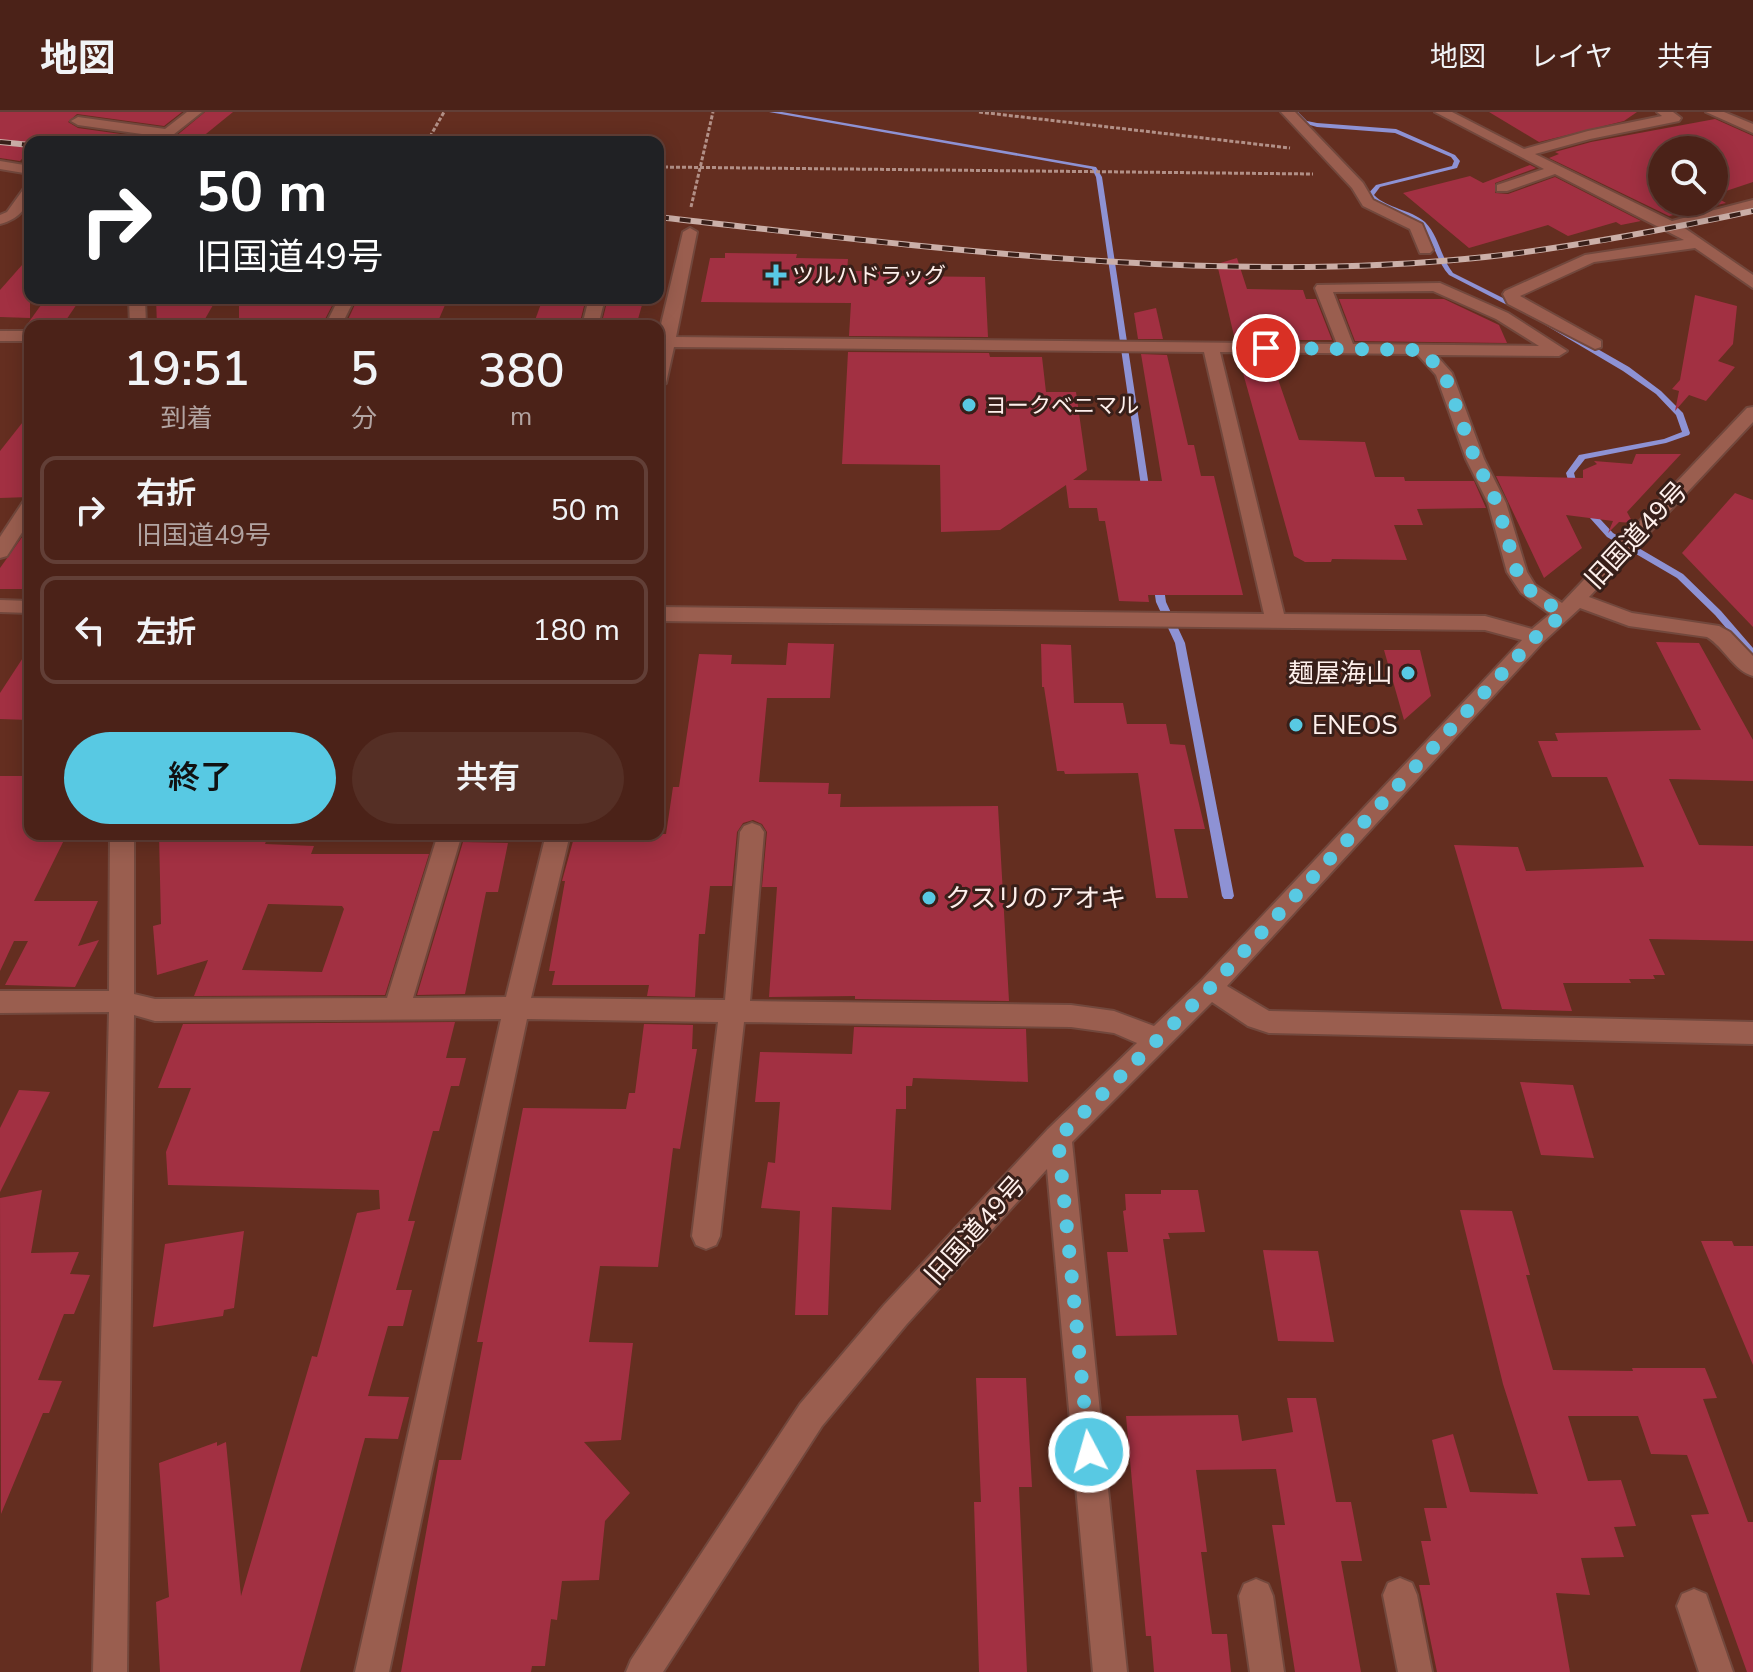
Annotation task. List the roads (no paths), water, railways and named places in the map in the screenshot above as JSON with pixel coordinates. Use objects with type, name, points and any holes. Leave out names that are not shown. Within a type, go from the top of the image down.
[{"type":"street","points":[[165,136],[195,112]]},
{"type":"street","points":[[1288,112],[1358,186],[1368,203],[1417,227],[1425,250]]},
{"type":"street","points":[[1442,112],[1612,194],[1697,243],[1753,283]]},
{"type":"street","points":[[1523,153],[1588,135],[1674,118],[1664,112]]},
{"type":"street","points":[[1713,112],[1753,129]]},
{"type":"street","points":[[78,121],[152,136]]},
{"type":"street","points":[[0,165],[24,169]]},
{"type":"street","points":[[1502,188],[1557,169]]},
{"type":"street","points":[[0,220],[12,215],[24,198]]},
{"type":"street","points":[[1670,226],[1753,204]]},
{"type":"street","points":[[664,334],[690,232]]},
{"type":"street","points":[[1555,349],[1587,346],[1514,301],[1511,294],[1590,258],[1697,243]]},
{"type":"street","points":[[664,342],[1211,348],[1559,351],[1502,316],[1435,286],[1323,288],[1347,349]]},
{"type":"street","points":[[0,336],[24,336]]},
{"type":"street","points":[[1211,348],[1275,618]]},
{"type":"street","points":[[1422,350],[1444,373],[1475,459],[1497,503],[1517,572],[1528,589],[1570,607],[1712,631],[1723,637],[1753,669]]},
{"type":"street","name":"旧国道49号","points":[[643,1672],[811,1415],[895,1315],[1058,1138],[1210,988],[1536,637],[1570,607],[1699,466],[1753,412]]},
{"type":"street","points":[[0,552],[24,515]]},
{"type":"street","points":[[0,606],[24,607]]},
{"type":"street","points":[[664,614],[1275,618],[1485,623],[1536,637]]},
{"type":"street","points":[[706,1236],[732,1011],[740,996],[752,832]]},
{"type":"street","points":[[110,1672],[121,1147],[122,840]]},
{"type":"street","points":[[397,1008],[448,840]]},
{"type":"street","points":[[372,1672],[516,1008],[557,840]]},
{"type":"street","points":[[1210,988],[1257,1018],[1269,1022],[1753,1033]]},
{"type":"street","points":[[0,1002],[120,1001],[155,1010],[516,1008],[1071,1016],[1116,1021],[1136,1027],[1154,1040]]},
{"type":"street","points":[[1058,1138],[1110,1672]]},
{"type":"street","points":[[1400,1595],[1415,1672]]},
{"type":"street","points":[[1256,1596],[1267,1672]]},
{"type":"street","points":[[1694,1606],[1716,1672]]},
{"type":"waterway","points":[[772,112],[1094,168],[1099,177],[1146,493]]},
{"type":"waterway","points":[[1295,112],[1305,122],[1317,125],[1396,131],[1453,156],[1457,161],[1455,167],[1378,186],[1370,195],[1422,223],[1451,274],[1545,322],[1626,369],[1659,393],[1680,414],[1686,433],[1666,441],[1582,457],[1570,473],[1575,492]]},
{"type":"waterway","points":[[1586,509],[1610,535],[1680,576],[1718,613],[1753,654]]},
{"type":"waterway","points":[[1158,582],[1161,602],[1180,643],[1228,896]]},
{"type":"railway","points":[[0,142],[24,144]]},
{"type":"railway","points":[[664,218],[1071,259],[1280,267],[1383,265],[1485,257],[1620,237],[1753,211]]},
{"type":"place","name":"ツルハドラッグ","points":[[776,275]]},
{"type":"place","name":"ヨークベニマル","points":[[969,405]]},
{"type":"place","name":"麺屋海山","points":[[1408,673]]},
{"type":"place","name":"ENEOS","points":[[1296,725]]},
{"type":"place","name":"クスリのアオキ","points":[[929,898]]}]
